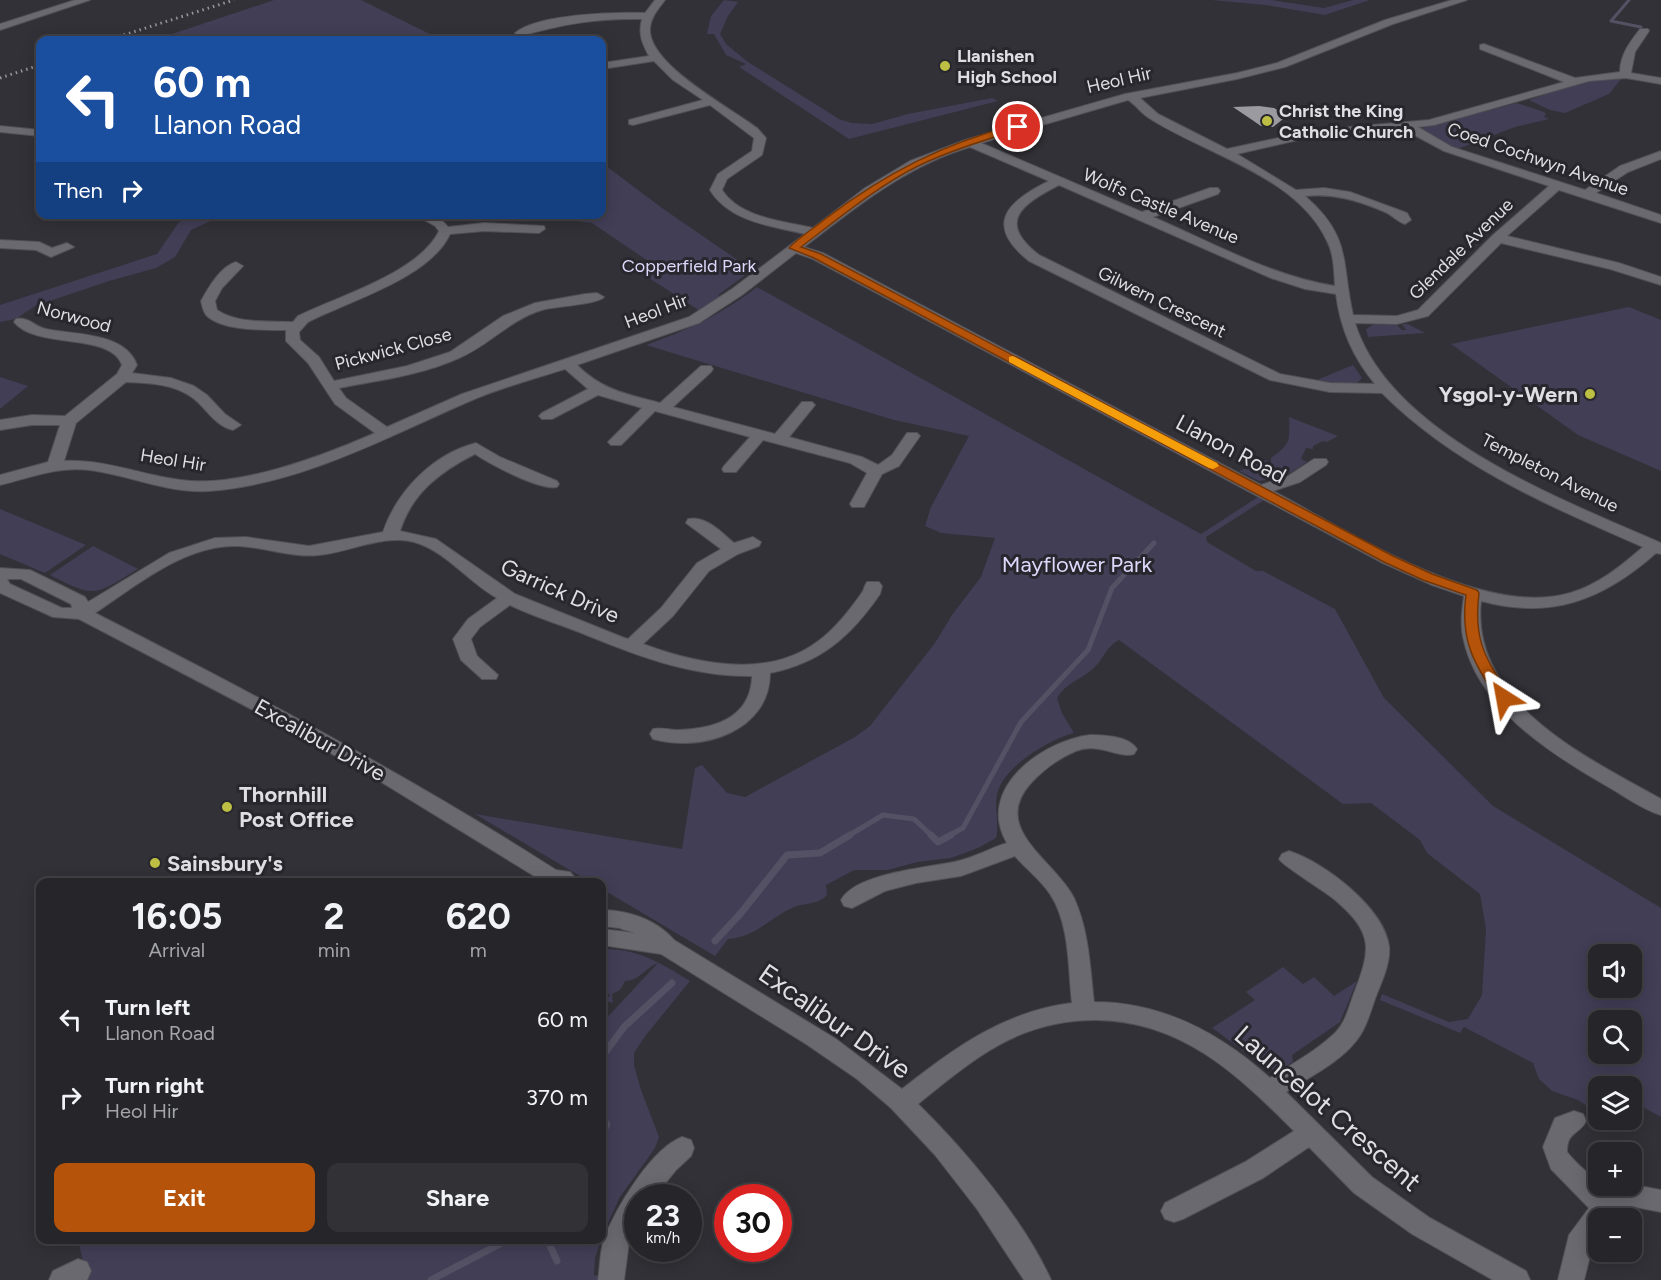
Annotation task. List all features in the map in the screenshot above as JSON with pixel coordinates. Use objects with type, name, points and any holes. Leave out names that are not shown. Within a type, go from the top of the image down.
[{"type":"street","points":[[0,27],[84,0]]},
{"type":"street","points":[[660,0],[649,16],[646,41],[655,58],[753,130],[761,141],[760,148],[754,155],[718,181],[716,190],[720,200],[748,215],[814,232]]},
{"type":"street","name":"Heol Hir","points":[[0,480],[31,470],[55,466],[96,465],[170,483],[209,486],[246,480],[346,451],[458,400],[694,320],[737,292],[857,200],[901,171],[969,142],[1130,96],[1237,76],[1281,65],[1389,22],[1462,0]]},
{"type":"street","points":[[520,33],[552,22],[578,17],[649,16]]},
{"type":"street","points":[[1626,75],[1625,68],[1630,50],[1644,31]]},
{"type":"street","points":[[1484,47],[1572,81]]},
{"type":"street","points":[[606,65],[655,58]]},
{"type":"street","points":[[1224,153],[1303,134],[1407,126],[1455,117],[1572,81],[1598,76],[1626,75],[1661,81]]},
{"type":"street","name":"Templeton Avenue","points":[[1130,96],[1153,115],[1271,178],[1294,194],[1320,219],[1331,234],[1338,251],[1347,319],[1355,346],[1385,388],[1432,429],[1484,464],[1551,499],[1658,547]]},
{"type":"street","points":[[633,122],[711,101]]},
{"type":"street","name":"Coed Cochwyn Avenue","points":[[1407,126],[1448,149],[1661,219]]},
{"type":"street","points":[[0,129],[36,133]]},
{"type":"street","name":"Wolfs Castle Avenue","points":[[969,142],[1276,275],[1310,286],[1342,291]]},
{"type":"street","points":[[1585,195],[1624,168],[1661,155]]},
{"type":"street","name":"Gilwern Crescent","points":[[1058,181],[1021,201],[1010,218],[1009,225],[1014,239],[1034,258],[1275,376],[1304,385],[1332,389],[1385,388]]},
{"type":"street","name":"Glendale Avenue","points":[[1347,319],[1398,320],[1423,313],[1498,238],[1556,186]]},
{"type":"street","points":[[1294,194],[1323,190],[1353,195],[1403,216],[1405,220]]},
{"type":"street","points":[[1141,217],[1214,191]]},
{"type":"street","points":[[431,219],[439,223],[446,231]]},
{"type":"street","points":[[446,231],[491,227],[539,230]]},
{"type":"street","points":[[237,266],[217,283],[208,296],[208,308],[212,313],[225,321],[294,326],[322,309],[419,262],[440,246],[446,231]]},
{"type":"street","points":[[1498,238],[1614,266],[1661,281]]},
{"type":"street","points":[[0,243],[39,246],[51,253],[68,247]]},
{"type":"street","name":"Llanon Road","points":[[794,248],[818,256],[1398,564],[1473,593],[1535,602],[1571,598],[1611,581],[1658,547]]},
{"type":"street","name":"Pickwick Close","points":[[330,386],[452,356],[507,320],[531,309],[564,301],[597,297]]},
{"type":"street","name":"Norwood","points":[[21,322],[36,331],[88,340],[123,353],[131,363],[123,377]]},
{"type":"street","points":[[294,326],[293,341],[314,360],[340,401],[385,433]]},
{"type":"street","points":[[567,363],[597,390],[856,460],[876,471],[885,469],[896,462],[912,436]]},
{"type":"street","points":[[616,442],[706,369]]},
{"type":"street","points":[[55,466],[69,421],[123,377],[162,381],[183,387],[199,395],[215,416],[233,425]]},
{"type":"street","points":[[547,416],[597,390]]},
{"type":"street","points":[[780,438],[807,405]]},
{"type":"street","points":[[0,425],[32,420],[69,421]]},
{"type":"street","points":[[730,469],[761,433]]},
{"type":"street","points":[[390,536],[402,505],[429,475],[445,463],[476,448],[494,460],[550,484]]},
{"type":"street","points":[[1261,491],[1294,479],[1320,462]]},
{"type":"street","points":[[858,504],[876,471]]},
{"type":"street","points":[[694,522],[707,529],[732,550]]},
{"type":"street","name":"Garrick Drive","points":[[82,614],[182,552],[203,544],[238,541],[281,550],[308,551],[390,536],[406,536],[429,542],[509,598],[676,661],[740,672],[761,671],[803,658],[828,643],[871,594],[873,586]]},
{"type":"street","points":[[632,646],[667,612],[703,567],[732,550],[753,542]]},
{"type":"street","name":"Excalibur Drive","points":[[0,573],[24,574],[79,601],[82,614]]},
{"type":"street","name":"Excalibur Drive","points":[[0,581],[2,587],[58,613],[82,614],[307,732],[554,878]]},
{"type":"street","points":[[1473,593],[1470,613],[1472,637],[1482,664],[1504,698],[1532,727],[1563,749],[1661,808]]},
{"type":"street","points":[[489,675],[466,656],[462,639],[474,623],[509,598]]},
{"type":"street","points":[[660,734],[669,737],[699,734],[717,730],[740,720],[750,711],[760,695],[761,671]]},
{"type":"street","points":[[1084,1010],[1069,913],[1056,885],[1019,846],[1010,825],[1009,808],[1014,790],[1034,767],[1053,754],[1073,745],[1108,741],[1127,749]]},
{"type":"street","points":[[852,900],[879,885],[962,868],[1019,846]]},
{"type":"street","points":[[1268,1092],[1333,1047],[1350,1032],[1366,991],[1378,947],[1376,936],[1368,924],[1339,890],[1304,865],[1289,859]]},
{"type":"street","name":"Excalibur Drive","points":[[606,919],[630,922],[661,939],[666,946],[858,1067],[901,1104],[939,1144],[1011,1236],[1038,1280]]},
{"type":"street","name":"Excalibur Drive","points":[[606,938],[666,946]]},
{"type":"street","name":"Launcelot Crescent","points":[[901,1104],[967,1053],[1005,1031],[1045,1016],[1084,1010],[1133,1015],[1178,1027],[1220,1051],[1268,1092],[1363,1185],[1385,1203],[1517,1280]]},
{"type":"street","points":[[1574,1121],[1562,1127],[1555,1146],[1556,1154],[1562,1164],[1598,1196],[1603,1208]]},
{"type":"street","points":[[1174,1211],[1254,1170],[1311,1133]]},
{"type":"street","points":[[649,1184],[682,1148]]},
{"type":"street","points":[[1617,1208],[1631,1197],[1646,1196],[1661,1201]]},
{"type":"street","points":[[611,1280],[616,1241],[624,1225]]},
{"type":"street","points":[[1571,1280],[1582,1235],[1588,1228]]},
{"type":"green space","points":[[274,0],[361,0],[434,36],[166,36]]},
{"type":"green space","points":[[724,0],[738,2],[728,16],[720,34],[726,44],[748,62],[839,119],[852,123],[872,124],[908,114],[992,98],[998,101],[849,139],[739,67],[746,64],[726,55],[714,34],[707,34],[711,16]]},
{"type":"green space","points":[[1211,0],[1271,0],[1324,8],[1353,0],[1370,0],[1325,15],[1266,5]]},
{"type":"green space","points":[[1622,78],[1624,79],[1621,79],[1609,94],[1565,113],[1550,110],[1529,100],[1577,83]]},
{"type":"green space","points":[[1517,103],[1544,112],[1546,114],[1544,117],[1549,119],[1515,127],[1455,150],[1417,129]]},
{"type":"green space","name":"Copperfield Park","points":[[606,166],[752,270],[718,295],[722,297],[700,311],[646,276],[654,269],[651,263],[592,223],[562,219],[606,219]]},
{"type":"green space","points":[[187,219],[215,219],[191,230],[175,257],[156,268],[35,306],[16,319],[0,322],[0,305],[157,254],[179,222]]},
{"type":"green space","name":"Mayflower Park","points":[[757,287],[1201,534],[1258,497],[1264,500],[1206,537],[1207,542],[1256,571],[1263,571],[1335,609],[1384,698],[1493,806],[1661,908],[1661,1117],[1642,1107],[1642,1076],[1588,1076],[1588,1107],[1578,1100],[1552,1091],[1539,1079],[1533,1063],[1464,1027],[1460,1033],[1380,1000],[1382,994],[1449,1022],[1468,1019],[1482,995],[1486,929],[1480,894],[1427,853],[1420,840],[1371,803],[1343,804],[1119,640],[1111,646],[1094,668],[1065,689],[1057,698],[1062,713],[1074,733],[1041,747],[1019,763],[1002,782],[997,797],[996,838],[978,848],[951,858],[917,862],[888,870],[854,870],[826,885],[827,895],[823,898],[792,908],[746,935],[728,939],[715,956],[606,891],[606,878],[583,878],[475,814],[682,849],[695,768],[702,765],[727,793],[745,797],[855,737],[870,726],[935,643],[952,615],[981,577],[995,538],[941,533],[925,526],[931,507],[969,436],[894,420],[646,345],[704,321]]},
{"type":"green space","name":"Ysgol-y-Wern","points":[[1629,307],[1661,320],[1661,471],[1578,435],[1451,344]]},
{"type":"green space","points":[[1374,324],[1397,325],[1402,330],[1406,330],[1402,324],[1408,324],[1425,333],[1368,337],[1366,329]]},
{"type":"green space","points":[[1353,365],[1362,378],[1356,384],[1312,382]]},
{"type":"green space","points":[[0,377],[28,386],[0,409]]},
{"type":"green space","points":[[1289,417],[1338,436],[1313,446],[1313,449],[1306,448],[1301,459],[1307,462],[1294,471],[1281,476],[1271,475],[1271,458],[1288,441]]},
{"type":"green space","points":[[1267,460],[1266,480],[1259,481],[1239,471]]},
{"type":"green space","points":[[0,509],[86,545],[45,573],[0,554]]},
{"type":"green space","points":[[93,546],[138,569],[113,584],[95,591],[77,588],[50,575]]},
{"type":"green space","points":[[606,949],[638,954],[659,963],[690,981],[634,1053],[634,1065],[641,1090],[659,1137],[655,1148],[629,1184],[624,1184],[624,1191],[606,1227],[606,1019],[658,963],[634,979],[625,981],[620,990],[612,994],[613,1003],[606,1001],[610,995],[606,992]]},
{"type":"green space","points":[[1283,967],[1303,984],[1314,977],[1334,996],[1357,981],[1340,1022],[1292,1055],[1293,1062],[1278,1071],[1263,1065],[1212,1028],[1255,1000],[1246,992]]},
{"type":"green space","points":[[79,1244],[599,1244],[595,1258],[594,1275],[600,1276],[600,1280],[87,1280]]},
{"type":"building","name":"Christ the King Catholic Church","points":[[1233,107],[1274,108],[1287,116],[1273,127],[1261,126]]},
{"type":"waterway","points":[[1629,0],[1611,21],[1641,27]]},
{"type":"waterway","points":[[948,836],[963,828],[1021,722],[1088,650],[1112,588],[1154,543]]},
{"type":"waterway","points":[[848,836],[883,815],[914,819],[932,836]]},
{"type":"waterway","points":[[715,941],[741,913],[787,855],[820,853],[850,835]]},
{"type":"waterway","points":[[932,836],[938,842],[951,835]]},
{"type":"waterway","points":[[606,1052],[624,1027],[672,983]]},
{"type":"waterway","points":[[431,1280],[499,1244]]},
{"type":"waterway","points":[[549,1244],[557,1261]]},
{"type":"railway","points":[[121,36],[234,0]]},
{"type":"railway","points":[[0,78],[36,66]]},
{"type":"slow traffic","points":[[1013,359],[1213,466]]},
{"type":"place","name":"Llanishen High School","points":[[945,66]]},
{"type":"place","name":"Christ the King Catholic Church","points":[[1267,121]]},
{"type":"place","name":"Ysgol-y-Wern","points":[[1590,394]]},
{"type":"place","name":"Thornhill Post Office","points":[[227,807]]},
{"type":"place","name":"Sainsbury's","points":[[155,863]]},
{"type":"route","points":[[1018,127],[969,142],[914,164],[857,200],[794,248],[818,256],[1389,559],[1428,577],[1473,593],[1470,613],[1476,651],[1504,698]]}]
